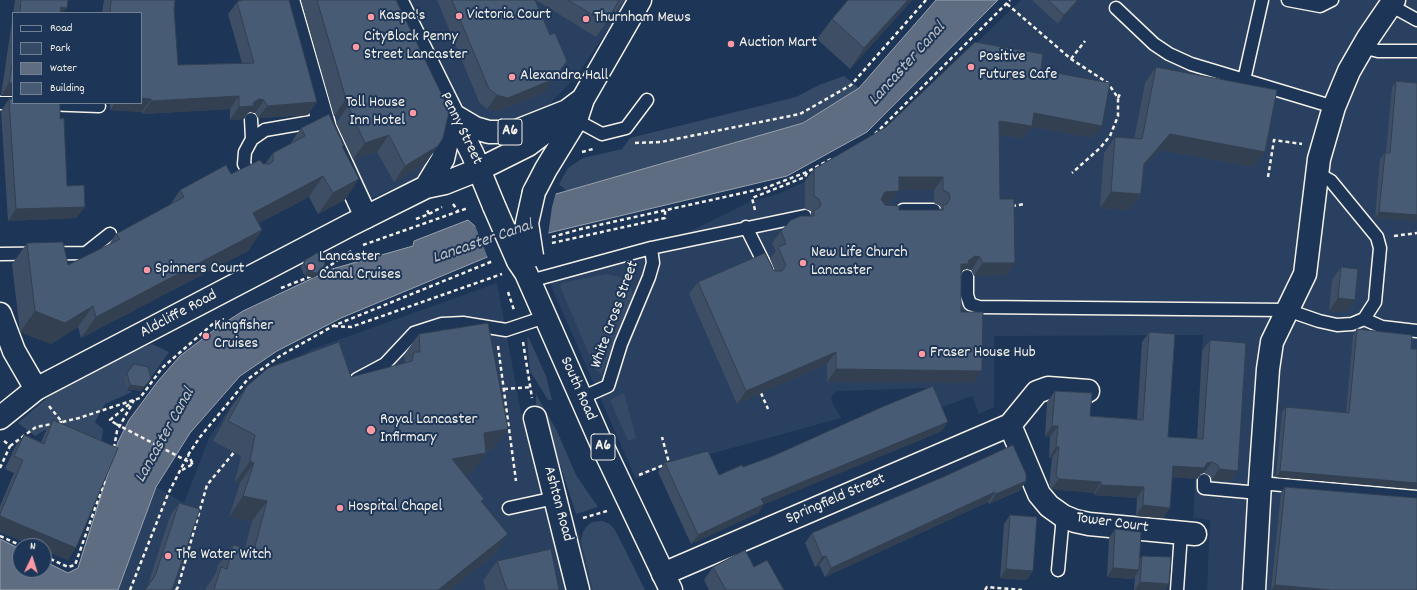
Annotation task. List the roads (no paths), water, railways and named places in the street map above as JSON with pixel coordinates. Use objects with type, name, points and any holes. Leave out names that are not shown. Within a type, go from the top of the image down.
[{"type":"street","points":[[288,0],[323,120],[370,227]]},
{"type":"street","name":"Penny Street","points":[[396,0],[480,169],[494,206],[522,263]]},
{"type":"street","name":"A6","points":[[522,263],[527,223],[534,192],[575,110],[640,0]]},
{"type":"street","points":[[1254,590],[1268,369],[1272,342],[1305,274],[1319,159],[1334,107],[1349,72],[1362,47],[1392,2]]},
{"type":"street","name":"A6","points":[[453,116],[474,128],[500,133],[525,129],[575,110]]},
{"type":"street","name":"A6","points":[[480,169],[528,145],[575,110]]},
{"type":"street","points":[[426,187],[443,159],[453,116]]},
{"type":"street","name":"Aldcliffe Road","points":[[0,418],[36,389],[370,227],[426,187],[445,183],[480,169]]},
{"type":"street","name":"South Road","points":[[522,263],[580,398],[667,582]]},
{"type":"street","points":[[0,314],[14,351],[36,389]]},
{"type":"street","points":[[1010,425],[1037,392],[1048,388],[1088,391]]},
{"type":"street","name":"Ashton Road","points":[[535,418],[578,590]]},
{"type":"street","name":"Tower Court","points":[[1010,425],[1039,494],[1049,506],[1064,516],[1075,521],[1089,524],[1188,534]]},
{"type":"street","name":"Springfield Street","points":[[667,582],[1010,425]]},
{"type":"lane","points":[[1244,80],[1262,0]]},
{"type":"lane","points":[[1288,0],[1320,6],[1332,0]]},
{"type":"lane","points":[[1392,2],[1417,20]]},
{"type":"lane","points":[[1116,8],[1154,44],[1169,54],[1190,64],[1334,107]]},
{"type":"lane","points":[[1362,47],[1378,51],[1417,51]]},
{"type":"lane","points":[[575,110],[602,134],[626,128],[647,100]]},
{"type":"lane","points":[[0,103],[12,103]]},
{"type":"lane","points":[[33,104],[99,106]]},
{"type":"lane","points":[[251,119],[252,139]]},
{"type":"lane","points":[[252,178],[244,164],[245,152],[252,139],[265,130],[323,120]]},
{"type":"lane","points":[[967,276],[968,300],[970,304],[979,307],[1287,310],[1319,322],[1338,325],[1352,324],[1364,319],[1375,302],[1380,248],[1377,237],[1331,181],[1317,173]]},
{"type":"lane","points":[[894,211],[934,210]]},
{"type":"lane","name":"White Cross Street","points":[[522,263],[651,248],[746,227],[805,216]]},
{"type":"lane","points":[[746,227],[770,277]]},
{"type":"lane","points":[[0,254],[86,253],[110,234]]},
{"type":"lane","name":"White Cross Street","points":[[580,398],[608,386],[621,344],[649,277],[653,263],[651,248]]},
{"type":"lane","points":[[348,385],[384,364],[414,333],[442,324],[464,323],[506,330],[545,317]]},
{"type":"lane","points":[[1364,319],[1382,327],[1417,331]]},
{"type":"lane","points":[[1204,480],[1204,488],[1260,488],[1417,497]]},
{"type":"lane","points":[[509,508],[555,498]]},
{"type":"lane","points":[[1058,570],[1064,516]]},
{"type":"lane","points":[[1177,590],[1188,534]]},
{"type":"water","name":"Lancaster Canal","points":[[936,0],[998,0],[867,132],[787,176],[540,235],[341,318],[277,351],[240,376],[190,433],[156,487],[118,590],[0,590],[0,539],[12,545],[12,578],[52,578],[52,565],[68,573],[78,568],[118,442],[129,420],[158,381],[180,356],[218,327],[243,311],[332,269],[413,246],[414,241],[468,220],[476,227],[556,194],[803,123],[859,88]]},
{"type":"place","name":"Victoria Court","points":[[459,16]]},
{"type":"place","name":"Kaspa's","points":[[371,17]]},
{"type":"place","name":"Thurnham Mews","points":[[586,19]]},
{"type":"place","name":"Auction Mart","points":[[731,44]]},
{"type":"place","name":"CityBlock Penny Street Lancaster","points":[[356,47]]},
{"type":"place","name":"Positive Futures Cafe","points":[[971,67]]},
{"type":"place","name":"Alexandra Hall","points":[[512,77]]},
{"type":"place","name":"Toll House Inn Hotel","points":[[413,113]]},
{"type":"place","name":"New Life Church Lancaster","points":[[803,263]]},
{"type":"place","name":"Lancaster Canal Cruises","points":[[311,267]]},
{"type":"place","name":"Spinners Court","points":[[147,270]]},
{"type":"place","name":"Kingfisher Cruises","points":[[206,336]]},
{"type":"place","name":"Fraser House Hub","points":[[922,354]]},
{"type":"place","name":"Royal Lancaster Infirmary","points":[[371,430]]},
{"type":"place","name":"Hospital Chapel","points":[[340,508]]},
{"type":"place","name":"The Water Witch","points":[[168,556]]}]
